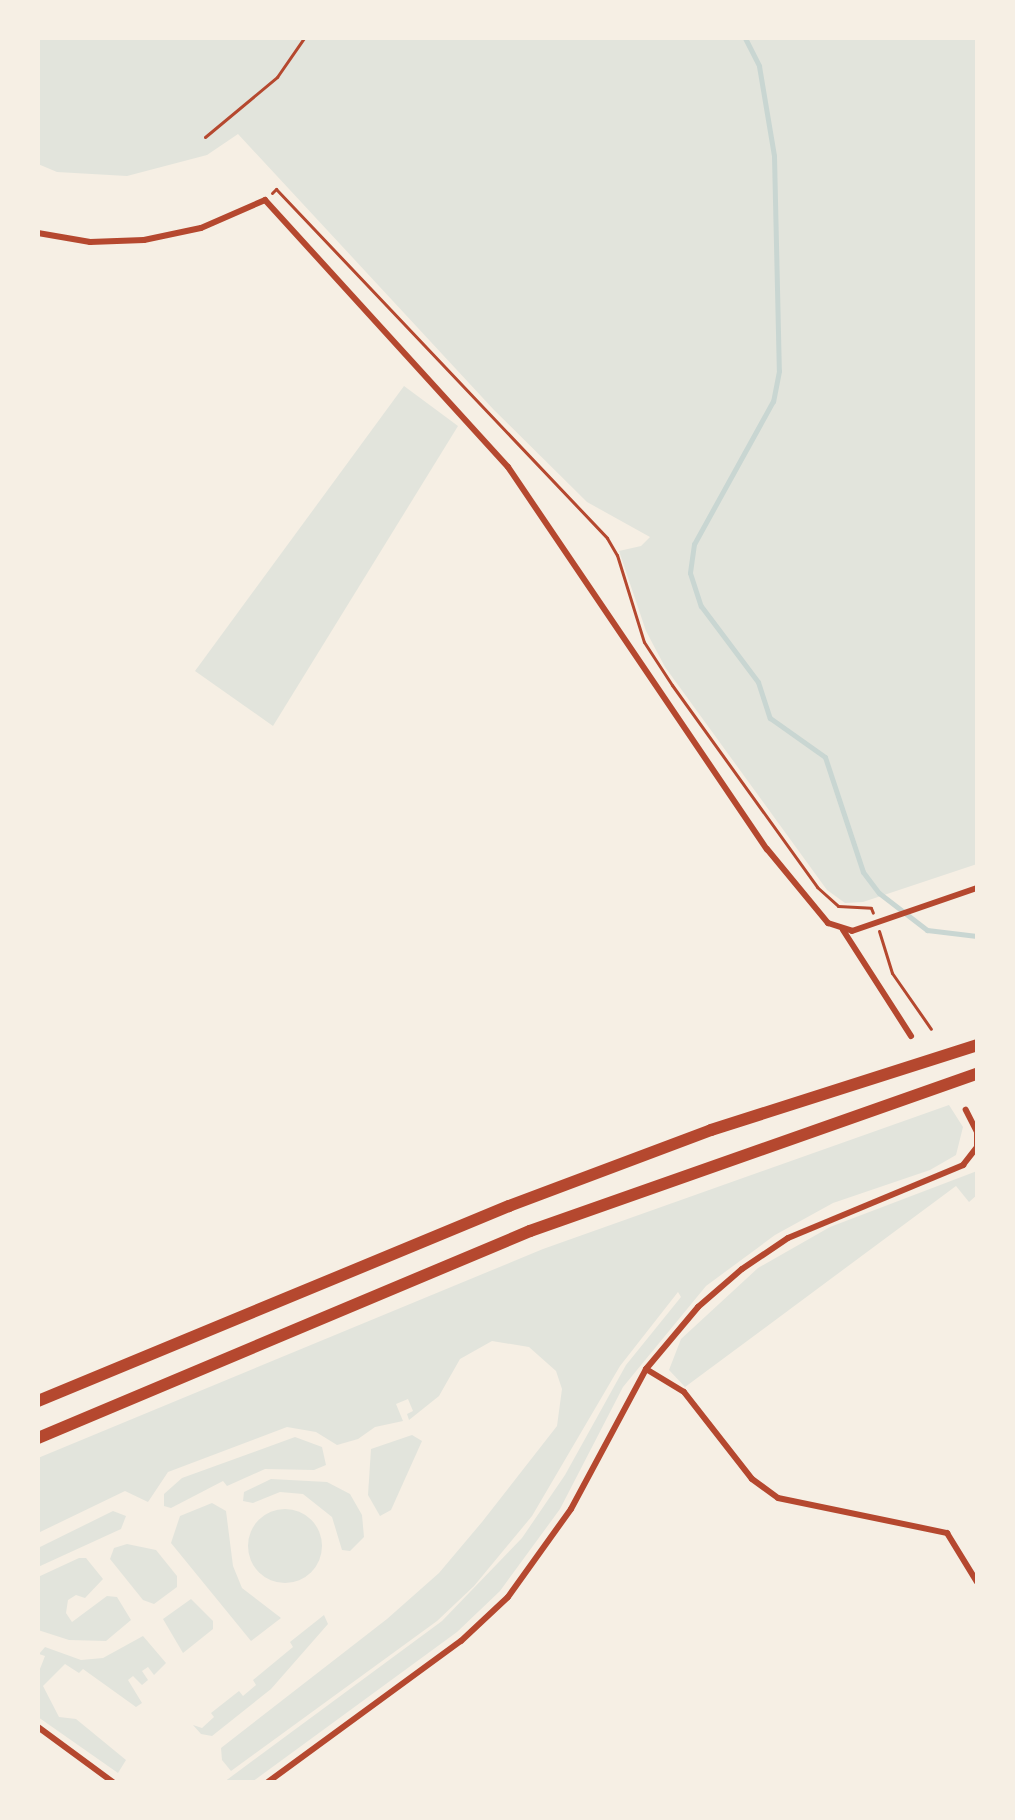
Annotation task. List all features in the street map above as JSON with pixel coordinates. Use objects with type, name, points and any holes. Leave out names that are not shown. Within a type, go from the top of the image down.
[{"type":"highway","points":[[38,1401],[509,1206],[711,1130],[977,1045]]},
{"type":"highway","points":[[38,1438],[530,1231],[977,1074]]},
{"type":"street","points":[[38,233],[90,242],[144,240],[201,228],[265,200],[508,467],[767,849],[828,923],[843,930],[911,1036]]},
{"type":"street","points":[[843,930],[877,922],[977,888]]},
{"type":"street","points":[[268,1782],[461,1641],[508,1597],[571,1509],[646,1369],[698,1307],[742,1269],[788,1238],[963,1165],[977,1147],[977,1132],[966,1110]]},
{"type":"street","points":[[646,1369],[684,1392],[752,1479],[778,1498],[947,1533],[977,1582]]},
{"type":"street","points":[[38,1727],[113,1782]]},
{"type":"path","points":[[205,137],[277,77],[304,38]]},
{"type":"path","points":[[871,908],[892,973],[931,1029]]},
{"type":"shaded area","points":[[38,38],[977,38],[977,864],[863,902],[845,903],[827,890],[665,667],[646,631],[619,551],[641,546],[650,537],[587,502],[494,410],[238,134],[207,155],[127,176],[57,172],[38,164]]},
{"type":"shaded area","points":[[404,386],[458,426],[273,726],[195,671]]},
{"type":"shaded area","points":[[949,1105],[963,1127],[956,1155],[930,1170],[833,1203],[775,1235],[706,1286],[623,1387],[560,1509],[500,1591],[457,1632],[252,1782],[224,1782],[442,1621],[522,1538],[565,1475],[626,1365],[681,1297],[678,1292],[620,1366],[532,1516],[474,1586],[437,1621],[231,1771],[222,1760],[221,1748],[387,1619],[439,1573],[482,1522],[557,1426],[562,1389],[556,1371],[529,1347],[492,1341],[460,1359],[439,1396],[409,1420],[407,1414],[413,1411],[408,1399],[396,1404],[403,1421],[375,1427],[358,1439],[337,1445],[316,1432],[287,1427],[168,1472],[148,1502],[125,1491],[38,1533],[38,1458],[543,1249]]},
{"type":"shaded area","points":[[977,1171],[977,1195],[969,1202],[956,1186],[685,1387],[669,1370],[681,1339],[758,1268],[830,1227]]},
{"type":"shaded area","points":[[412,1435],[422,1441],[391,1510],[380,1516],[368,1495],[371,1449]]},
{"type":"shaded area","points":[[295,1437],[322,1447],[326,1465],[314,1470],[265,1469],[227,1486],[223,1481],[171,1508],[164,1506],[164,1494],[182,1478]]},
{"type":"shaded area","points":[[271,1479],[327,1482],[350,1494],[362,1515],[364,1537],[350,1551],[342,1550],[332,1517],[303,1494],[280,1492],[253,1503],[243,1501],[244,1492]]},
{"type":"shaded area","points":[[212,1503],[226,1511],[233,1566],[242,1588],[281,1618],[251,1641],[171,1543],[180,1516]]},
{"type":"shaded area","points":[[285,1509],[299,1512],[311,1520],[319,1532],[322,1546],[319,1560],[311,1572],[299,1580],[285,1583],[271,1580],[259,1572],[251,1560],[248,1546],[251,1532],[259,1520],[271,1512]]},
{"type":"shaded area","points":[[113,1511],[126,1516],[121,1529],[38,1567],[38,1548]]},
{"type":"shaded area","points":[[127,1544],[156,1550],[177,1576],[177,1587],[154,1604],[143,1600],[110,1559],[114,1548]]},
{"type":"shaded area","points":[[79,1558],[86,1558],[103,1579],[85,1598],[76,1595],[68,1600],[66,1613],[72,1622],[107,1596],[117,1597],[131,1620],[106,1641],[69,1640],[38,1630],[38,1577]]},
{"type":"shaded area","points":[[191,1599],[213,1621],[213,1629],[183,1653],[163,1619]]},
{"type":"shaded area","points":[[324,1615],[328,1624],[271,1689],[212,1736],[201,1734],[193,1725],[202,1728],[214,1717],[211,1713],[239,1691],[243,1696],[256,1685],[253,1680],[293,1647],[290,1642]]},
{"type":"shaded area","points":[[143,1636],[166,1663],[154,1675],[148,1667],[142,1671],[148,1680],[142,1685],[133,1676],[128,1680],[142,1703],[136,1707],[83,1669],[79,1673],[65,1664],[43,1686],[59,1717],[76,1719],[126,1760],[118,1773],[38,1717],[38,1674],[45,1656],[39,1654],[45,1647],[81,1660],[103,1658]]},
{"type":"waterway","points":[[745,38],[759,66],[774,156],[779,371],[773,401],[694,544],[690,573],[701,606],[758,682],[770,718],[825,757],[863,872],[879,893],[927,930],[977,936]]}]
